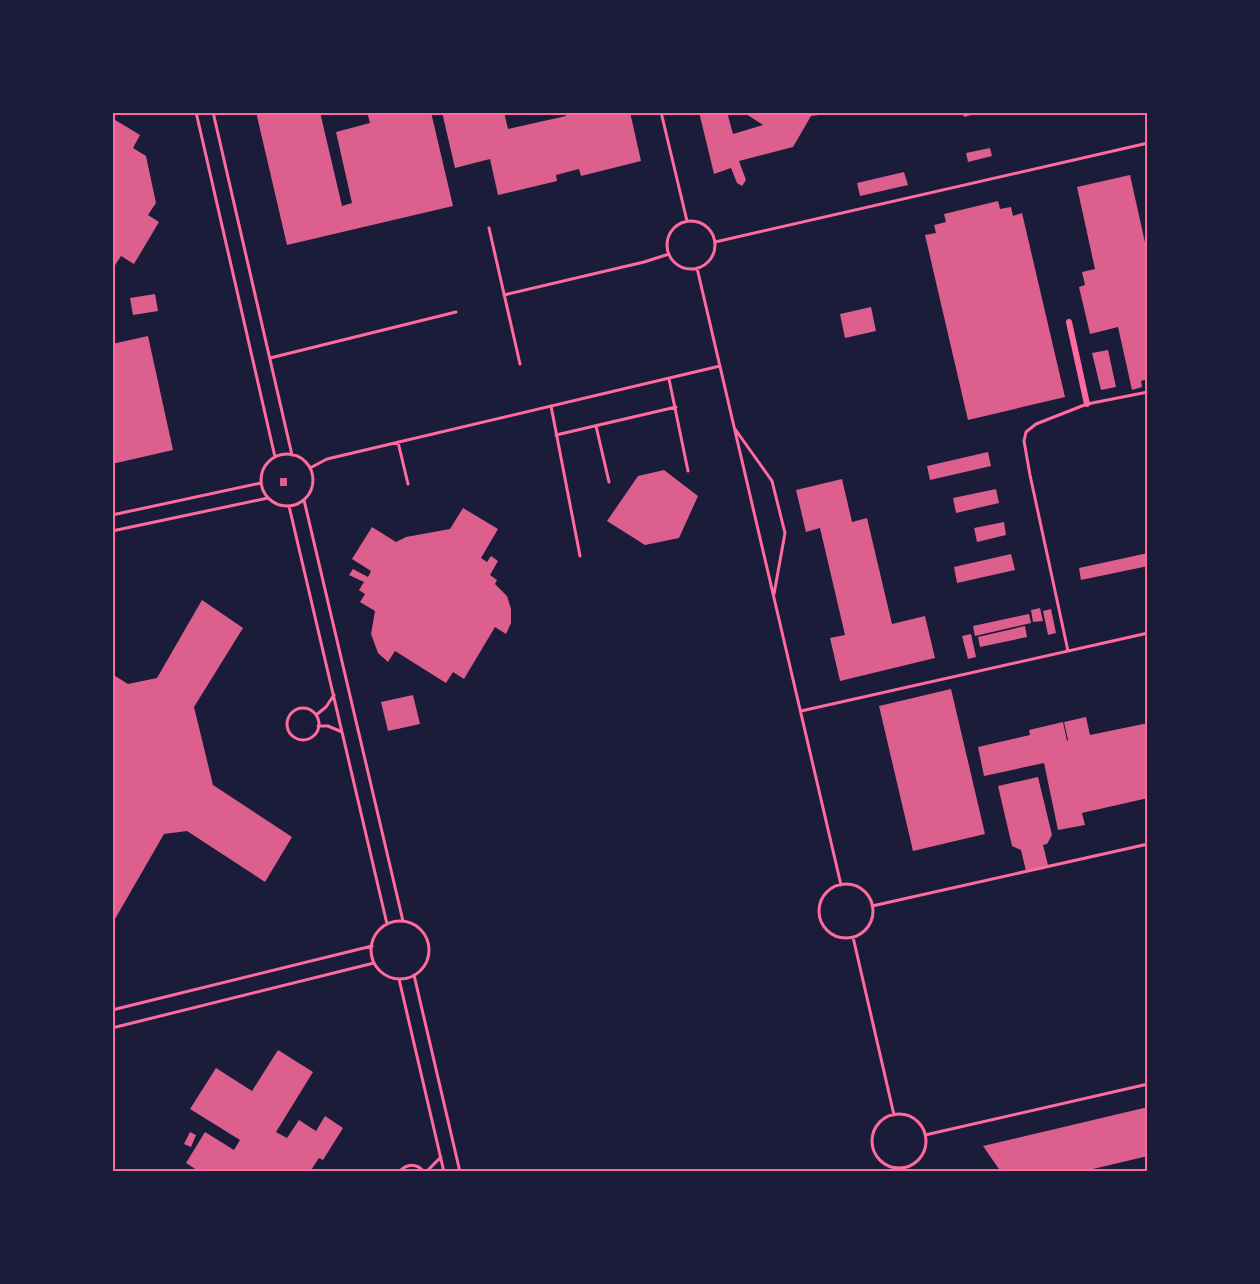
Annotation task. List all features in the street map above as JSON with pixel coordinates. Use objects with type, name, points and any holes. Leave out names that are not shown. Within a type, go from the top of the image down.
[{"type":"street","points":[[1069,322],[1087,404]]},
{"type":"lane","points":[[196,112],[275,457]]},
{"type":"lane","points":[[213,112],[292,455]]},
{"type":"lane","points":[[661,112],[687,221]]},
{"type":"lane","points":[[715,242],[1148,143]]},
{"type":"lane","points":[[687,221],[705,225],[715,242],[712,255],[698,268],[683,267],[672,260],[669,254],[670,234],[679,224],[687,221]]},
{"type":"lane","points":[[489,228],[520,364]]},
{"type":"lane","points":[[504,295],[669,254]]},
{"type":"lane","points":[[698,268],[840,885]]},
{"type":"lane","points":[[270,358],[456,312]]},
{"type":"lane","points":[[310,468],[327,459],[720,366]]},
{"type":"lane","points":[[669,379],[688,471]]},
{"type":"lane","points":[[1068,651],[1030,475],[1024,441],[1026,432],[1036,424],[1087,404],[1148,392]]},
{"type":"lane","points":[[551,406],[580,556]]},
{"type":"lane","points":[[556,435],[676,407]]},
{"type":"lane","points":[[596,426],[609,482]]},
{"type":"lane","points":[[734,427],[772,481],[784,533],[774,597]]},
{"type":"lane","points":[[398,442],[408,484]]},
{"type":"lane","points":[[281,454],[292,455],[301,458],[310,468],[312,489],[304,500],[289,506],[278,505],[263,492],[261,483],[265,466],[281,454]]},
{"type":"lane","points":[[112,515],[261,483]]},
{"type":"lane","points":[[112,531],[268,498]]},
{"type":"lane","points":[[304,500],[403,921]]},
{"type":"lane","points":[[289,506],[387,924]]},
{"type":"lane","points":[[800,711],[1148,633]]},
{"type":"lane","points":[[316,715],[326,707],[334,695]]},
{"type":"lane","points":[[296,709],[308,709],[316,715],[318,726],[313,735],[303,740],[293,736],[287,727],[289,716],[296,709]]},
{"type":"lane","points":[[318,726],[328,726],[342,732]]},
{"type":"lane","points":[[872,906],[1148,844]]},
{"type":"lane","points":[[848,884],[862,889],[872,906],[873,916],[870,924],[866,930],[853,938],[831,933],[825,928],[820,917],[820,906],[823,899],[833,888],[840,885],[848,884]]},
{"type":"lane","points":[[403,921],[422,931],[429,944],[428,959],[414,975],[399,979],[384,975],[374,963],[372,946],[376,934],[387,924],[403,921]]},
{"type":"lane","points":[[853,938],[894,1115]]},
{"type":"lane","points":[[112,1010],[372,946]]},
{"type":"lane","points":[[112,1028],[374,963]]},
{"type":"lane","points":[[414,975],[460,1172]]},
{"type":"lane","points":[[399,979],[444,1172]]},
{"type":"lane","points":[[926,1135],[1148,1084]]},
{"type":"lane","points":[[901,1114],[915,1119],[926,1135],[923,1154],[906,1170],[884,1164],[873,1148],[875,1129],[886,1118],[894,1115],[901,1114]]},
{"type":"lane","points":[[399,1172],[411,1165],[425,1172],[441,1157]]},
{"type":"building","points":[[256,112],[320,112],[342,206],[352,203],[336,132],[370,123],[367,112],[411,112],[411,114],[431,112],[453,206],[287,245]]},
{"type":"building","points":[[442,112],[504,112],[508,129],[566,116],[565,112],[630,112],[641,161],[581,176],[579,169],[556,175],[557,181],[498,195],[490,159],[455,168]]},
{"type":"building","points":[[699,112],[727,112],[733,134],[763,125],[743,112],[827,114],[811,116],[793,147],[739,161],[746,180],[742,186],[737,183],[731,168],[714,174]]},
{"type":"building","points":[[962,112],[979,112],[979,113],[964,117]]},
{"type":"building","points":[[112,118],[140,135],[133,148],[146,156],[156,203],[148,215],[159,222],[134,264],[121,256],[112,270]]},
{"type":"building","points":[[990,148],[992,156],[968,162],[966,153]]},
{"type":"building","points":[[904,172],[908,185],[860,196],[857,183]]},
{"type":"building","points":[[1130,175],[1148,256],[1148,379],[1141,381],[1142,387],[1132,390],[1118,327],[1090,334],[1079,287],[1085,285],[1082,272],[1095,269],[1077,187]]},
{"type":"building","points":[[998,201],[1000,209],[1011,207],[1013,216],[1022,213],[1065,397],[968,420],[925,235],[936,233],[934,225],[946,222],[944,214]]},
{"type":"building","points":[[155,294],[158,311],[133,315],[130,298]]},
{"type":"building","points":[[871,307],[876,331],[845,338],[840,314]]},
{"type":"building","points":[[148,336],[173,450],[112,464],[112,344]]},
{"type":"building","points":[[1108,350],[1116,387],[1101,390],[1092,353]]},
{"type":"building","points":[[988,452],[991,466],[930,480],[927,466]]},
{"type":"building","points":[[664,470],[698,496],[679,538],[645,545],[607,521],[638,476]]},
{"type":"building","points":[[280,478],[287,478],[287,486],[280,486]]},
{"type":"building","points":[[842,479],[852,522],[867,518],[892,624],[925,616],[935,658],[840,681],[830,638],[845,635],[820,528],[806,532],[796,490]]},
{"type":"building","points":[[996,489],[999,503],[956,513],[953,498]]},
{"type":"building","points":[[463,508],[498,529],[481,558],[487,562],[491,556],[498,561],[490,575],[497,580],[495,584],[507,596],[511,609],[511,623],[506,634],[495,627],[464,679],[453,672],[446,683],[395,651],[388,662],[378,653],[371,634],[375,611],[360,602],[365,594],[359,590],[364,582],[349,575],[353,569],[368,577],[371,571],[352,559],[372,527],[396,542],[406,537],[450,529]]},
{"type":"building","points":[[1004,522],[1006,535],[977,542],[974,528]]},
{"type":"building","points":[[1148,553],[1148,566],[1081,580],[1079,568]]},
{"type":"building","points":[[1011,554],[1015,570],[957,583],[954,567]]},
{"type":"building","points":[[202,600],[243,628],[194,707],[213,785],[292,837],[265,882],[187,831],[164,834],[115,919],[112,918],[112,674],[128,684],[157,678]]},
{"type":"building","points":[[1040,608],[1043,621],[1033,622],[1031,610]]},
{"type":"building","points":[[1051,609],[1056,633],[1048,635],[1043,611]]},
{"type":"building","points":[[1029,614],[1031,623],[975,636],[973,626]]},
{"type":"building","points":[[1025,626],[1027,637],[980,647],[978,637]]},
{"type":"building","points":[[971,634],[976,657],[968,659],[962,636]]},
{"type":"building","points":[[951,689],[985,834],[913,851],[879,706]]},
{"type":"building","points":[[413,695],[420,724],[388,731],[381,702]]},
{"type":"building","points":[[1086,717],[1090,735],[1148,723],[1148,798],[1082,813],[1085,825],[1058,830],[1044,763],[984,776],[978,747],[1030,735],[1029,730],[1063,722],[1067,741],[1064,722]]},
{"type":"building","points":[[1038,777],[1052,835],[1047,844],[1043,845],[1048,865],[1026,871],[1021,850],[1012,846],[998,786]]},
{"type":"building","points":[[278,1050],[313,1072],[276,1132],[287,1138],[299,1120],[316,1131],[325,1116],[343,1128],[323,1160],[319,1158],[311,1170],[314,1172],[200,1172],[186,1163],[205,1132],[234,1150],[240,1140],[190,1109],[216,1068],[252,1091]]},
{"type":"building","points":[[1148,1107],[1148,1156],[1080,1172],[1001,1172],[983,1146]]},
{"type":"building","points":[[190,1132],[196,1135],[191,1147],[184,1144]]}]
